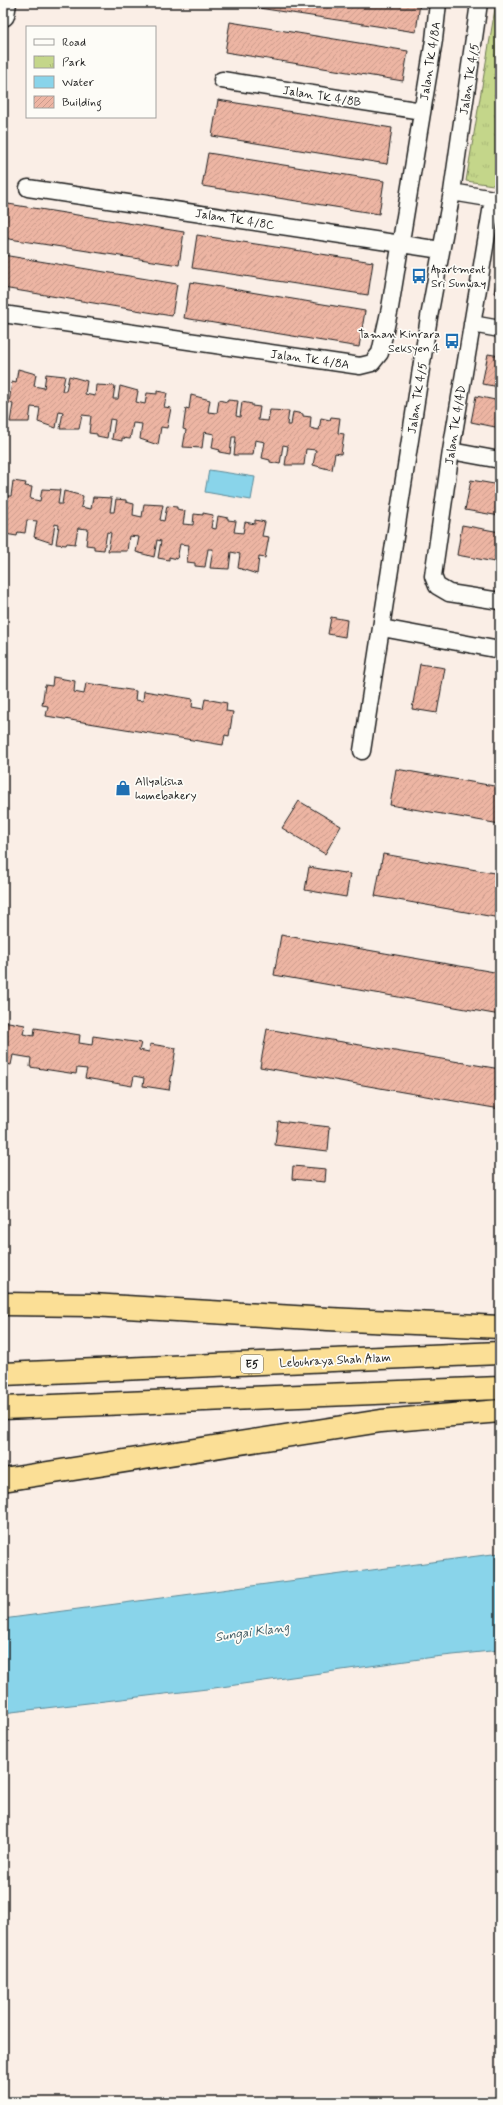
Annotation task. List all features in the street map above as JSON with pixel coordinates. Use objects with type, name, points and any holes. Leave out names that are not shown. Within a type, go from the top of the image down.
[{"type":"highway","points":[[3,1304],[92,1305],[328,1319],[500,1327]]},
{"type":"highway","name":"Lebuhraya Shah Alam","points":[[3,1374],[500,1353]]},
{"type":"highway","points":[[3,1408],[500,1388]]},
{"type":"highway","points":[[3,1480],[381,1421],[500,1411]]},
{"type":"main road","points":[[3,15],[5,3]]},
{"type":"street","name":"Jalan TK 4/8A","points":[[3,314],[360,366],[372,363],[380,352],[401,244],[438,3]]},
{"type":"street","name":"Jalan TK 4/5","points":[[362,751],[429,317],[452,192],[479,3]]},
{"type":"street","name":"Jalan TK 4/8B","points":[[222,80],[422,111]]},
{"type":"street","name":"Jalan TK 4/8C","points":[[28,188],[441,250]]},
{"type":"street","points":[[452,192],[497,200]]},
{"type":"street","name":"Jalan TK 4/4D","points":[[497,200],[472,324],[432,576],[437,586],[449,592],[500,601]]},
{"type":"street","points":[[472,324],[500,329]]},
{"type":"street","points":[[451,451],[500,460]]},
{"type":"street","points":[[382,628],[500,650]]},
{"type":"green space","points":[[496,3],[500,3],[500,186],[466,181]]},
{"type":"water","points":[[209,470],[255,477],[251,500],[205,492]]},
{"type":"water","name":"Sungai Klang","points":[[500,1553],[500,1650],[434,1657],[207,1689],[3,1713],[3,1619]]},
{"type":"building","points":[[226,3],[420,3],[416,32]]},
{"type":"building","points":[[230,22],[408,51],[403,81],[225,52]]},
{"type":"building","points":[[218,100],[392,128],[387,164],[212,136]]},
{"type":"building","points":[[208,153],[384,181],[379,214],[202,186]]},
{"type":"building","points":[[8,204],[184,232],[179,265],[3,238]]},
{"type":"building","points":[[197,235],[373,262],[368,295],[192,268]]},
{"type":"building","points":[[3,255],[177,284],[172,316],[3,288]]},
{"type":"building","points":[[500,265],[500,294],[494,293]]},
{"type":"building","points":[[190,282],[365,311],[359,347],[184,318]]},
{"type":"building","points":[[488,354],[500,356],[500,387],[482,384]]},
{"type":"building","points":[[18,369],[36,374],[34,386],[44,388],[46,374],[65,376],[62,391],[66,391],[69,376],[87,381],[85,394],[95,396],[96,385],[115,386],[113,399],[118,399],[120,386],[138,391],[136,402],[145,404],[147,393],[157,394],[157,391],[167,393],[164,407],[171,408],[167,428],[161,427],[158,445],[140,439],[142,424],[133,423],[130,439],[122,438],[122,441],[112,439],[115,420],[110,419],[107,438],[89,433],[91,416],[82,415],[79,429],[60,429],[63,412],[59,411],[56,428],[38,422],[40,408],[31,407],[29,422],[10,422],[13,404],[9,403],[12,382],[16,383]]},
{"type":"building","points":[[191,395],[210,400],[208,412],[217,413],[219,400],[227,402],[228,400],[238,401],[236,416],[240,417],[242,402],[260,407],[258,420],[268,421],[270,410],[289,411],[287,425],[291,425],[293,412],[311,417],[310,428],[319,430],[321,418],[330,420],[331,417],[340,418],[338,433],[344,434],[341,454],[335,453],[332,470],[313,465],[316,450],[306,449],[304,465],[285,465],[288,446],[283,445],[280,464],[270,462],[270,460],[262,458],[265,442],[255,440],[253,455],[234,455],[236,437],[232,437],[230,454],[219,452],[220,450],[212,448],[214,434],[204,432],[202,448],[183,447],[186,430],[183,429],[186,408],[189,409]]},
{"type":"building","points":[[476,396],[500,401],[500,428],[471,422]]},
{"type":"building","points":[[471,480],[500,485],[500,516],[465,510]]},
{"type":"building","points":[[13,481],[26,483],[25,486],[32,487],[30,499],[40,501],[42,489],[60,490],[58,504],[62,504],[64,491],[83,496],[81,507],[91,509],[93,497],[112,498],[110,512],[114,512],[116,499],[126,500],[126,502],[134,504],[133,515],[142,517],[144,504],[163,505],[160,520],[164,521],[167,506],[177,507],[177,509],[185,511],[183,524],[193,525],[194,514],[203,515],[203,513],[213,515],[211,528],[216,529],[218,516],[228,518],[228,520],[236,521],[234,532],[243,533],[245,522],[255,524],[255,520],[265,522],[262,536],[269,537],[265,558],[259,557],[257,574],[238,568],[240,554],[231,552],[229,569],[210,568],[213,549],[208,549],[205,567],[195,566],[195,563],[187,562],[189,545],[180,544],[177,559],[169,557],[169,560],[158,558],[161,541],[157,540],[154,557],[136,552],[139,537],[129,536],[127,551],[108,551],[111,533],[107,532],[104,550],[94,549],[94,546],[86,545],[88,529],[78,528],[75,544],[67,543],[66,545],[56,544],[59,525],[55,524],[52,543],[34,537],[37,521],[27,520],[25,533],[18,532],[17,536],[5,534],[8,517],[4,516],[7,496],[11,496]]},
{"type":"building","points":[[462,525],[500,532],[500,563],[457,555]]},
{"type":"building","points":[[331,617],[347,620],[345,637],[328,634]]},
{"type":"building","points":[[420,664],[445,668],[437,713],[412,709]]},
{"type":"building","points":[[53,677],[75,681],[74,692],[84,694],[86,683],[136,691],[135,700],[143,701],[144,691],[193,699],[192,707],[203,709],[205,699],[227,703],[226,711],[233,712],[229,736],[225,735],[223,745],[46,716],[48,706],[42,705],[45,685],[52,686]]},
{"type":"building","points":[[396,769],[500,787],[500,824],[390,805]]},
{"type":"building","points":[[299,801],[341,826],[325,854],[282,828]]},
{"type":"building","points":[[383,854],[500,874],[500,918],[375,896]]},
{"type":"building","points":[[309,867],[350,874],[346,897],[305,890]]},
{"type":"building","points":[[281,935],[500,973],[500,1015],[274,975]]},
{"type":"building","points":[[3,1021],[25,1025],[23,1034],[34,1036],[35,1028],[80,1035],[79,1043],[92,1045],[93,1036],[141,1043],[139,1050],[149,1052],[150,1044],[176,1048],[169,1090],[143,1086],[144,1078],[134,1076],[132,1086],[85,1078],[87,1069],[77,1068],[76,1074],[30,1067],[31,1058],[13,1055],[11,1065],[3,1063]]},
{"type":"building","points":[[267,1029],[500,1069],[500,1109],[260,1067]]},
{"type":"building","points":[[278,1121],[330,1127],[328,1151],[275,1145]]},
{"type":"building","points":[[293,1166],[326,1169],[325,1182],[292,1179]]},
{"type":"place","name":"Apartment Sri Sunway","points":[[419,276]]},
{"type":"place","name":"Taman Kinrara Seksyen 4","points":[[452,341]]},
{"type":"place","name":"Allyalisha homebakery","points":[[123,788]]}]
